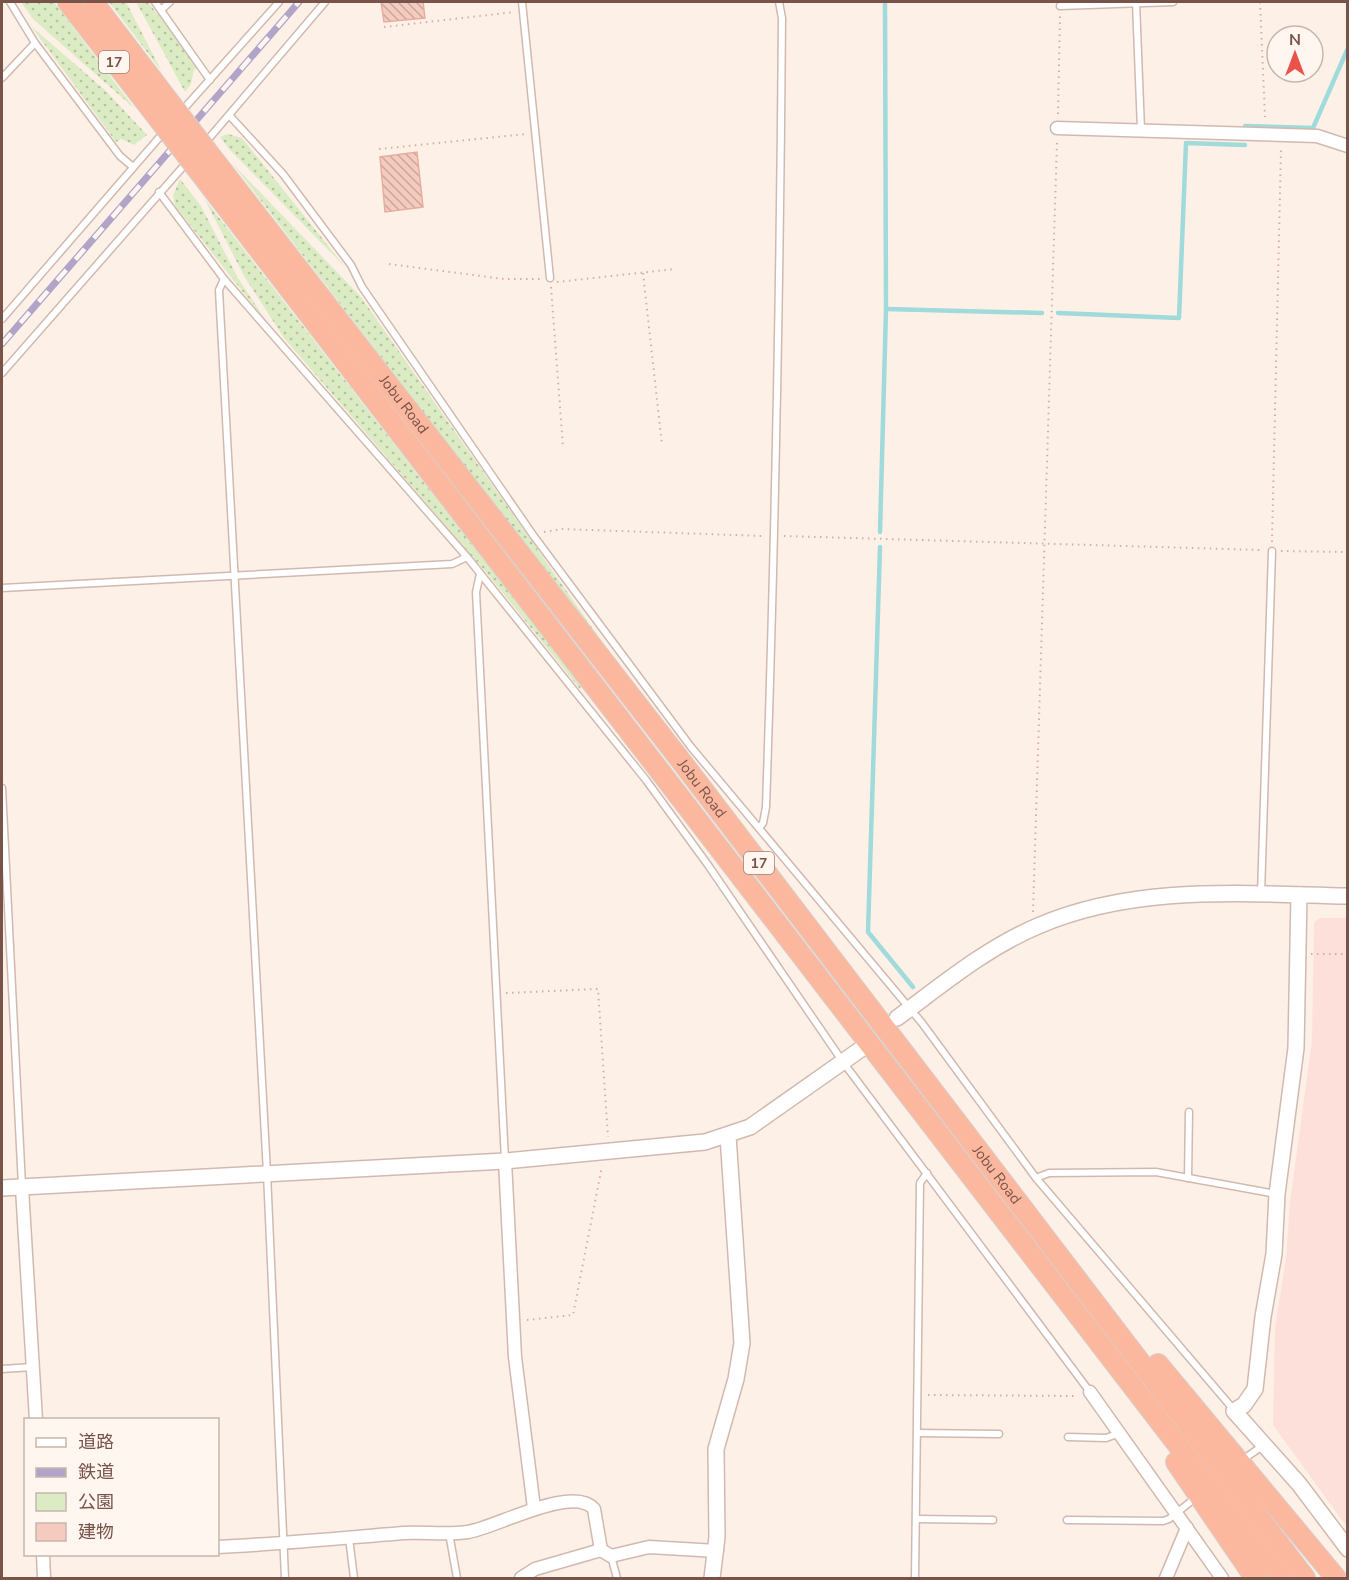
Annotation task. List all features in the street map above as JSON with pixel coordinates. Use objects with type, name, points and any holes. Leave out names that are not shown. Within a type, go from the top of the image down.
[{"type":"highway","name":"Jobu Road","points":[[68,2],[167,115],[685,752],[1076,1277],[1305,1578]]},
{"type":"highway","name":"Jobu Road","points":[[93,2],[167,115]]},
{"type":"highway","name":"Jobu Road","points":[[201,158],[653,775],[1068,1299],[1280,1578]]},
{"type":"highway","points":[[1076,1277],[1156,1362],[1335,1578]]},
{"type":"highway","points":[[1068,1299],[1255,1578]]},
{"type":"street","points":[[1057,128],[1317,136],[1347,146]]},
{"type":"street","points":[[897,1018],[981,956],[1036,927],[1087,908],[1124,899],[1201,894],[1347,896]]},
{"type":"street","points":[[1299,895],[1295,1057],[1277,1194],[1275,1254],[1263,1317],[1255,1389],[1244,1405],[1234,1411],[1299,1484],[1347,1549]]},
{"type":"street","points":[[2,1188],[505,1161],[677,1146],[728,1136],[750,1127],[861,1049]]},
{"type":"street","points":[[712,1578],[717,1551],[716,1449],[736,1379],[742,1343],[728,1136]]},
{"type":"street","points":[[505,1161],[515,1357],[534,1508]]},
{"type":"street","points":[[22,1188],[36,1418]]},
{"type":"street","points":[[1090,1392],[1222,1578]]},
{"type":"street","points":[[219,1546],[468,1532],[534,1508],[568,1502],[591,1505],[606,1553]]},
{"type":"street","points":[[1166,1578],[1187,1528]]},
{"type":"street","points":[[521,1578],[535,1569],[606,1553],[649,1547],[717,1551]]},
{"type":"street","points":[[43,1556],[44,1578]]},
{"type":"lane","points":[[10,2],[35,43],[120,156],[133,167]]},
{"type":"lane","points":[[155,2],[210,80]]},
{"type":"lane","points":[[161,10],[170,2]]},
{"type":"lane","points":[[2,319],[279,2]]},
{"type":"lane","points":[[2,373],[159,192],[230,116],[239,100],[325,2]]},
{"type":"lane","points":[[522,2],[550,278]]},
{"type":"lane","points":[[759,828],[763,823],[766,807],[775,536],[782,18],[779,2]]},
{"type":"lane","points":[[1136,2],[1141,130]]},
{"type":"lane","points":[[1060,6],[1173,2]]},
{"type":"lane","points":[[2,78],[35,43]]},
{"type":"lane","points":[[230,116],[283,174],[351,265],[362,287],[685,752],[759,828],[910,1009],[1036,1178],[1234,1411]]},
{"type":"lane","points":[[159,192],[224,279],[467,557],[653,775],[708,865],[843,1062],[1090,1392]]},
{"type":"lane","points":[[224,279],[219,290],[267,1173],[285,1578]]},
{"type":"lane","points":[[1261,894],[1272,550]]},
{"type":"lane","points":[[2,588],[452,564],[467,557]]},
{"type":"lane","points":[[480,574],[476,592],[505,1161]]},
{"type":"lane","points":[[2,788],[22,1188]]},
{"type":"lane","points":[[1188,1178],[1189,1112]]},
{"type":"lane","points":[[1036,1178],[1048,1173],[1145,1172],[1277,1194]]},
{"type":"lane","points":[[915,1578],[920,1183],[927,1173]]},
{"type":"lane","points":[[2,1369],[33,1367]]},
{"type":"lane","points":[[918,1433],[999,1434]]},
{"type":"lane","points":[[1068,1437],[1106,1438],[1121,1433]]},
{"type":"lane","points":[[1248,1456],[1264,1445]]},
{"type":"lane","points":[[1067,1520],[1163,1521],[1194,1499]]},
{"type":"lane","points":[[917,1519],[993,1520]]},
{"type":"lane","points":[[449,1532],[457,1578]]},
{"type":"lane","points":[[349,1538],[354,1578]]},
{"type":"lane","points":[[606,1553],[618,1578]]},
{"type":"path","points":[[1260,2],[1265,117]]},
{"type":"path","points":[[1036,927],[1033,914],[1042,544],[1060,6]]},
{"type":"path","points":[[384,27],[523,11]]},
{"type":"path","points":[[379,149],[535,133]]},
{"type":"path","points":[[1272,550],[1281,134]]},
{"type":"path","points":[[389,264],[504,279],[550,278],[557,282],[675,269]]},
{"type":"path","points":[[643,273],[662,445]]},
{"type":"path","points":[[550,278],[563,447]]},
{"type":"path","points":[[533,535],[561,529],[1347,552]]},
{"type":"path","points":[[1311,954],[1347,954]]},
{"type":"path","points":[[918,1395],[1077,1396],[1090,1392]]},
{"type":"shaded area","points":[[1319,918],[1348,918],[1347,1527],[1273,1425],[1275,1327],[1286,1259],[1290,1202],[1312,1040],[1314,923]]},
{"type":"green space","points":[[21,2],[54,2],[135,109],[33,19]]},
{"type":"green space","points":[[109,2],[126,2],[162,72]]},
{"type":"green space","points":[[136,2],[148,2],[194,60],[198,69],[194,69],[191,84],[185,92]]},
{"type":"green space","points":[[31,26],[106,91],[147,135],[134,145],[121,139],[116,142]]},
{"type":"green space","points":[[228,134],[242,138],[346,268],[229,149],[220,137]]},
{"type":"green space","points":[[232,163],[361,297],[626,676]]},
{"type":"green space","points":[[180,179],[201,206],[238,278],[268,324],[175,206],[173,195]]},
{"type":"green space","points":[[204,198],[582,687],[580,689],[489,576],[284,338],[244,276]]},
{"type":"building","points":[[381,2],[423,2],[425,18],[384,22]]},
{"type":"building","points":[[417,152],[423,207],[385,212],[380,157]]},
{"type":"waterway","points":[[880,532],[886,309],[885,2]]},
{"type":"waterway","points":[[1245,126],[1313,128],[1348,48]]},
{"type":"waterway","points":[[1058,313],[1179,318],[1186,143],[1245,145]]},
{"type":"waterway","points":[[886,309],[1042,313]]},
{"type":"waterway","points":[[880,547],[868,932],[913,987]]},
{"type":"railway","points":[[2,344],[299,2]]}]
